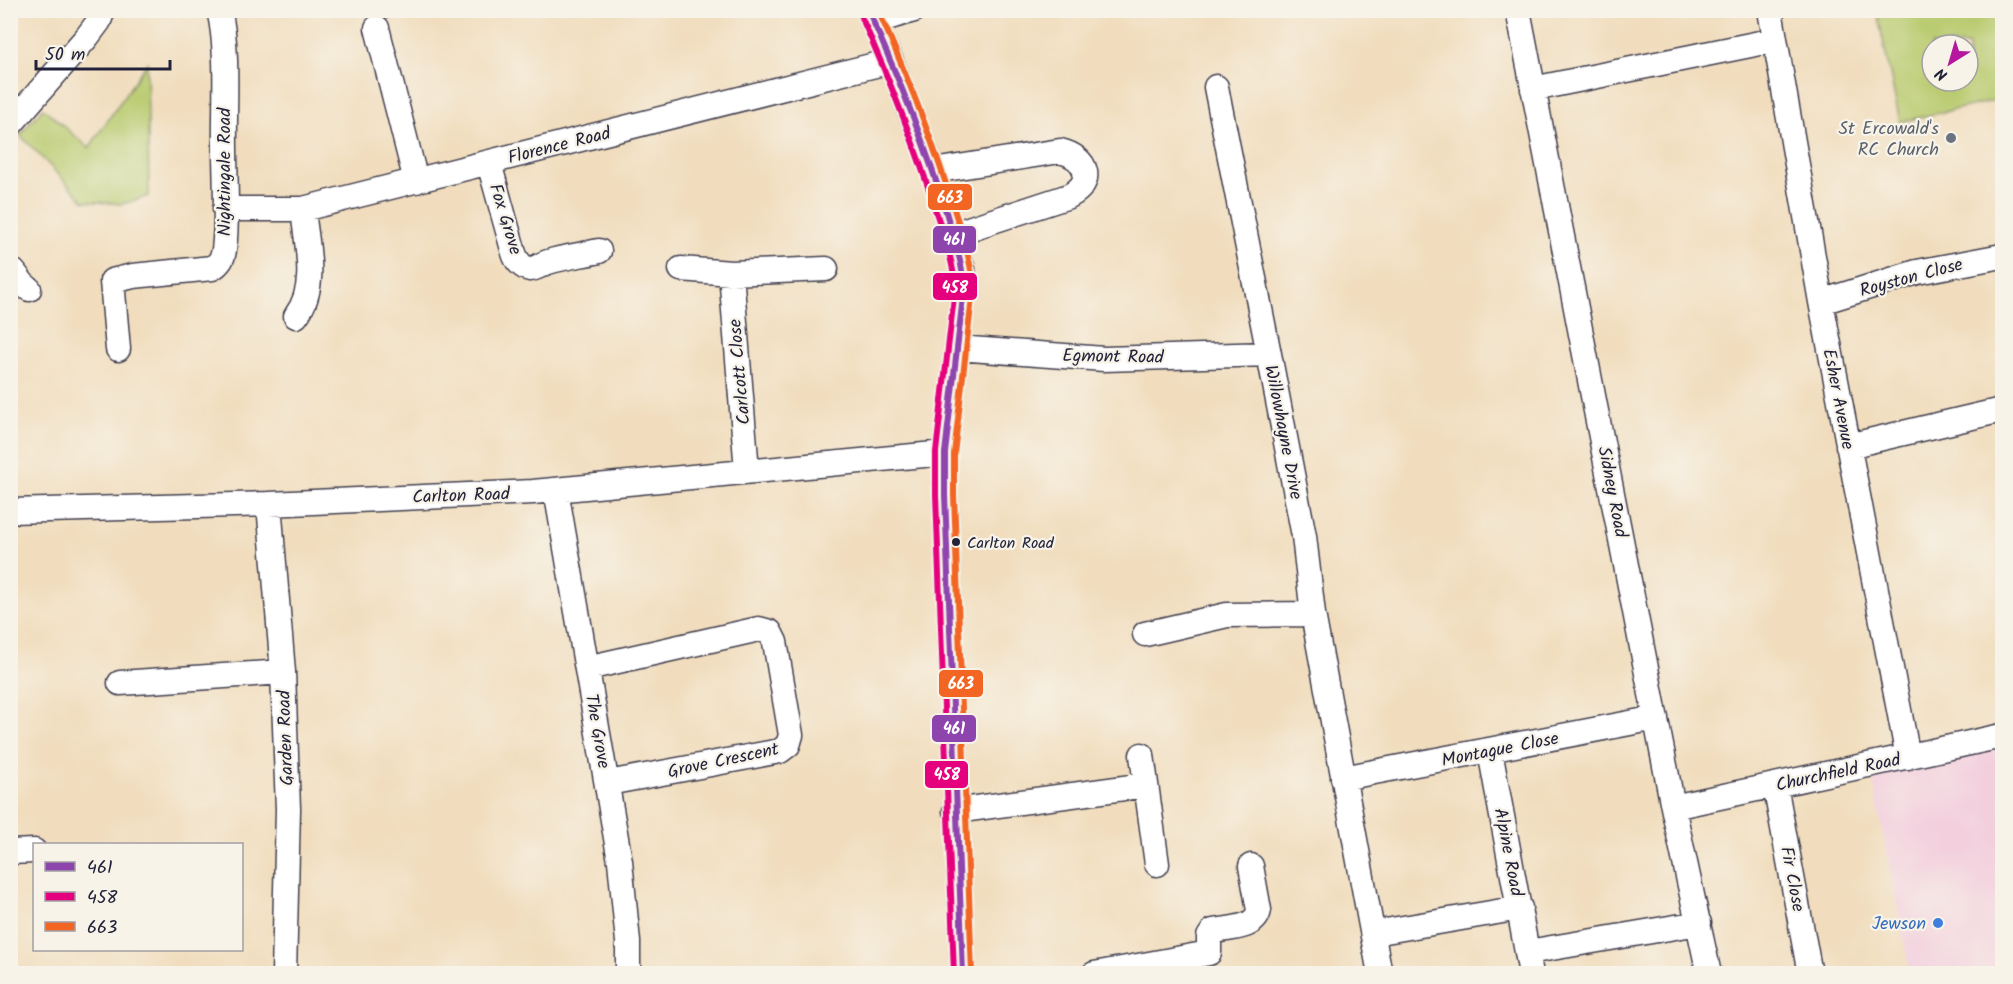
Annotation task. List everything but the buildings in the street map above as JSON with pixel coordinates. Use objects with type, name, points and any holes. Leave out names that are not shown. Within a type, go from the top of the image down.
[{"type":"street","points":[[10,125],[87,37],[99,21],[103,10]]},
{"type":"street","name":"Nightingale Road","points":[[118,349],[112,281],[133,276],[212,268],[218,265],[224,250],[224,57],[223,27],[219,10]]},
{"type":"street","points":[[915,10],[870,16],[891,61],[933,171],[963,269],[964,288],[945,453],[955,811],[963,974]]},
{"type":"street","name":"Sidney Road","points":[[1518,10],[1673,807],[1709,974]]},
{"type":"street","name":"Esher Avenue","points":[[1770,10],[1821,302],[1908,757]]},
{"type":"street","points":[[377,28],[416,181]]},
{"type":"street","points":[[1533,89],[1775,40]]},
{"type":"street","name":"Florence Road","points":[[225,209],[303,209],[891,61]]},
{"type":"street","name":"Willowhayne Drive","points":[[1216,87],[1304,536],[1313,614],[1380,974]]},
{"type":"street","points":[[933,171],[1060,151],[1075,157],[1086,171],[1081,186],[1069,196],[953,234]]},
{"type":"street","name":"Fox Grove","points":[[489,163],[516,259],[525,267],[537,268],[553,261],[599,251]]},
{"type":"street","points":[[296,316],[302,308],[309,288],[303,209]]},
{"type":"street","name":"Royston Close","points":[[1821,302],[1917,272],[2002,256]]},
{"type":"street","points":[[681,269],[731,273],[826,269]]},
{"type":"street","name":"Carlcott Close","points":[[731,273],[747,471]]},
{"type":"street","name":"Egmont Road","points":[[957,348],[1104,359],[1269,354]]},
{"type":"street","points":[[1848,446],[2002,410]]},
{"type":"street","name":"Carlton Road","points":[[10,511],[269,504],[556,490],[945,453]]},
{"type":"street","name":"The Grove","points":[[556,490],[608,783],[625,902],[628,974]]},
{"type":"street","name":"Garden Road","points":[[269,504],[283,672],[288,809],[284,974]]},
{"type":"street","points":[[1145,634],[1227,615],[1313,614]]},
{"type":"street","name":"Grove Crescent","points":[[587,668],[759,629],[770,633],[775,642],[791,735],[788,745],[780,751],[608,783]]},
{"type":"street","points":[[120,683],[283,672]]},
{"type":"street","name":"Montague Close","points":[[1343,778],[1656,718]]},
{"type":"street","name":"Churchfield Road","points":[[1673,807],[2002,736]]},
{"type":"street","name":"Alpine Road","points":[[1490,751],[1530,963],[1699,923]]},
{"type":"street","points":[[1142,755],[1157,864]]},
{"type":"street","points":[[955,811],[1146,785]]},
{"type":"street","name":"Fir Close","points":[[1775,785],[1810,974]]},
{"type":"street","points":[[10,852],[33,850]]},
{"type":"street","points":[[1094,974],[1209,953],[1209,937],[1213,931],[1251,923],[1258,916],[1259,910],[1251,866]]},
{"type":"street","points":[[1374,933],[1520,908]]},
{"type":"shaded area","points":[[2002,741],[2002,973],[1910,973],[1870,765]]},
{"type":"green space","points":[[1877,11],[2002,11],[2002,99],[1900,122]]},
{"type":"green space","points":[[147,63],[149,196],[122,204],[84,201],[20,135],[43,108],[89,148]]},
{"type":"transit line","name":"461","points":[[868,10],[929,161],[957,250],[964,288],[945,453],[963,974]]},
{"type":"transit line","name":"663","points":[[878,10],[937,158],[969,258],[973,289],[954,454],[972,974]]},
{"type":"transit line","name":"458","points":[[860,14],[919,161],[948,250],[955,288],[936,452],[954,974]]},
{"type":"place","name":"St Ercowald's RC Church","points":[[1951,138]]},
{"type":"place","name":"Carlton Road","points":[[956,542]]},
{"type":"place","name":"Jewson","points":[[1938,923]]}]
